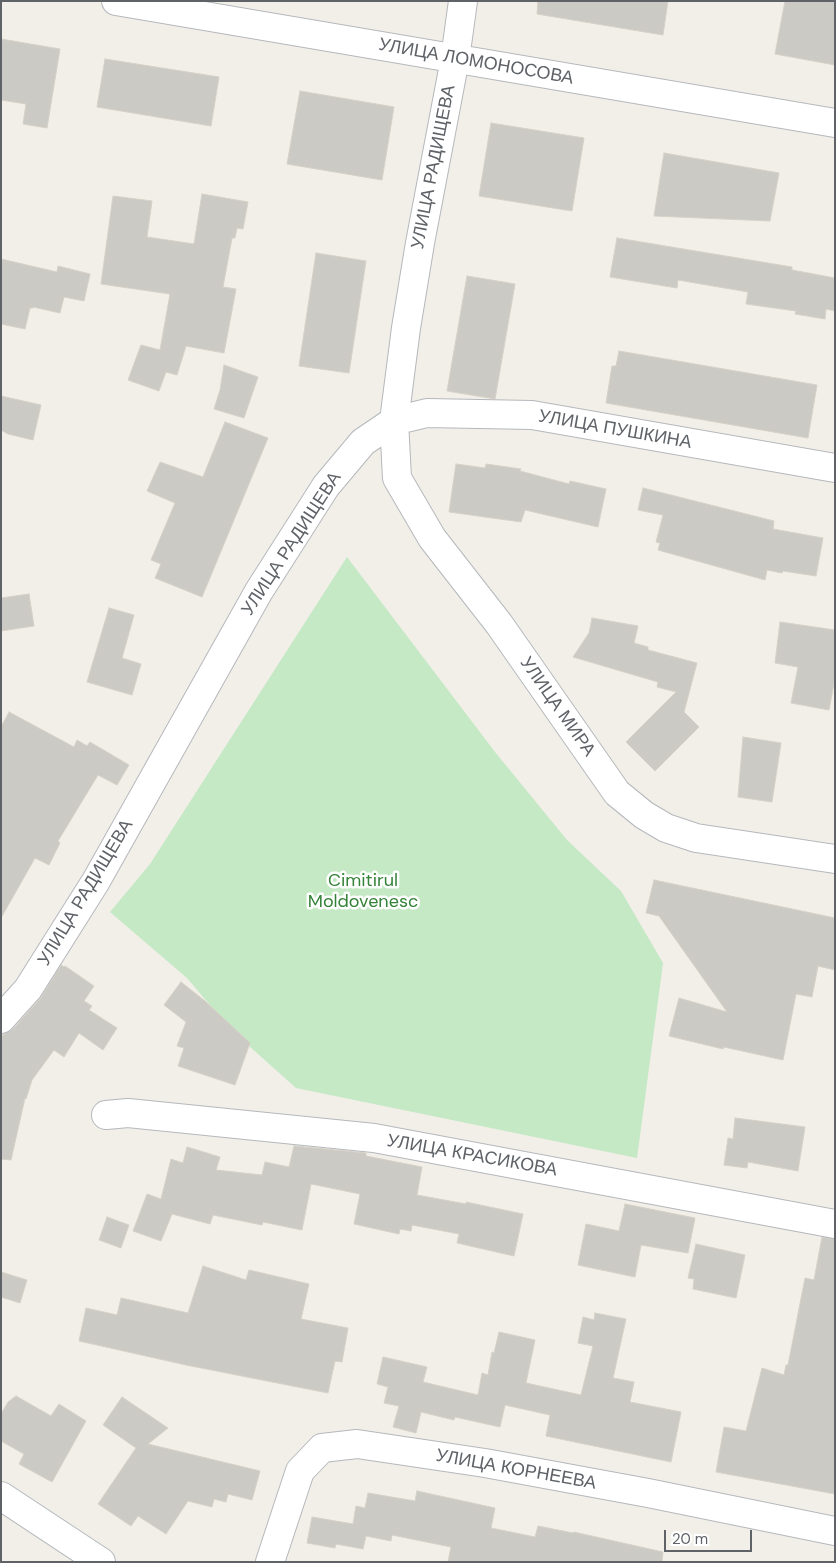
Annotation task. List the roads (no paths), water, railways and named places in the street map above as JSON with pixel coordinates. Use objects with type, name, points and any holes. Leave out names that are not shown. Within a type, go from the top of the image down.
[{"type":"street","name":"УЛИЦА ЛОМОНОСОВА","points":[[116,1],[835,123]]},
{"type":"street","name":"УЛИЦА РАДИЩЕВА","points":[[1,1020],[28,989],[96,881],[259,591],[326,486],[363,442],[394,421],[406,328],[455,58],[463,1]]},
{"type":"street","name":"УЛИЦА ПУШКИНА","points":[[394,421],[427,413],[532,415],[835,468]]},
{"type":"street","name":"УЛИЦА МИРА","points":[[394,421],[397,478],[432,538],[499,624],[617,793],[644,815],[666,828],[696,838],[835,860]]},
{"type":"street","name":"УЛИЦА КРАСИКОВА","points":[[106,1115],[128,1113],[374,1138],[835,1224]]},
{"type":"street","name":"УЛИЦА КОРНЕЕВА","points":[[270,1562],[300,1471],[322,1448],[357,1444],[495,1465],[648,1493],[835,1531]]},
{"type":"street","points":[[1,1496],[101,1562]]},
{"type":"park label","name":"Cimitirul Moldovenesc","points":[[363,891]]}]
